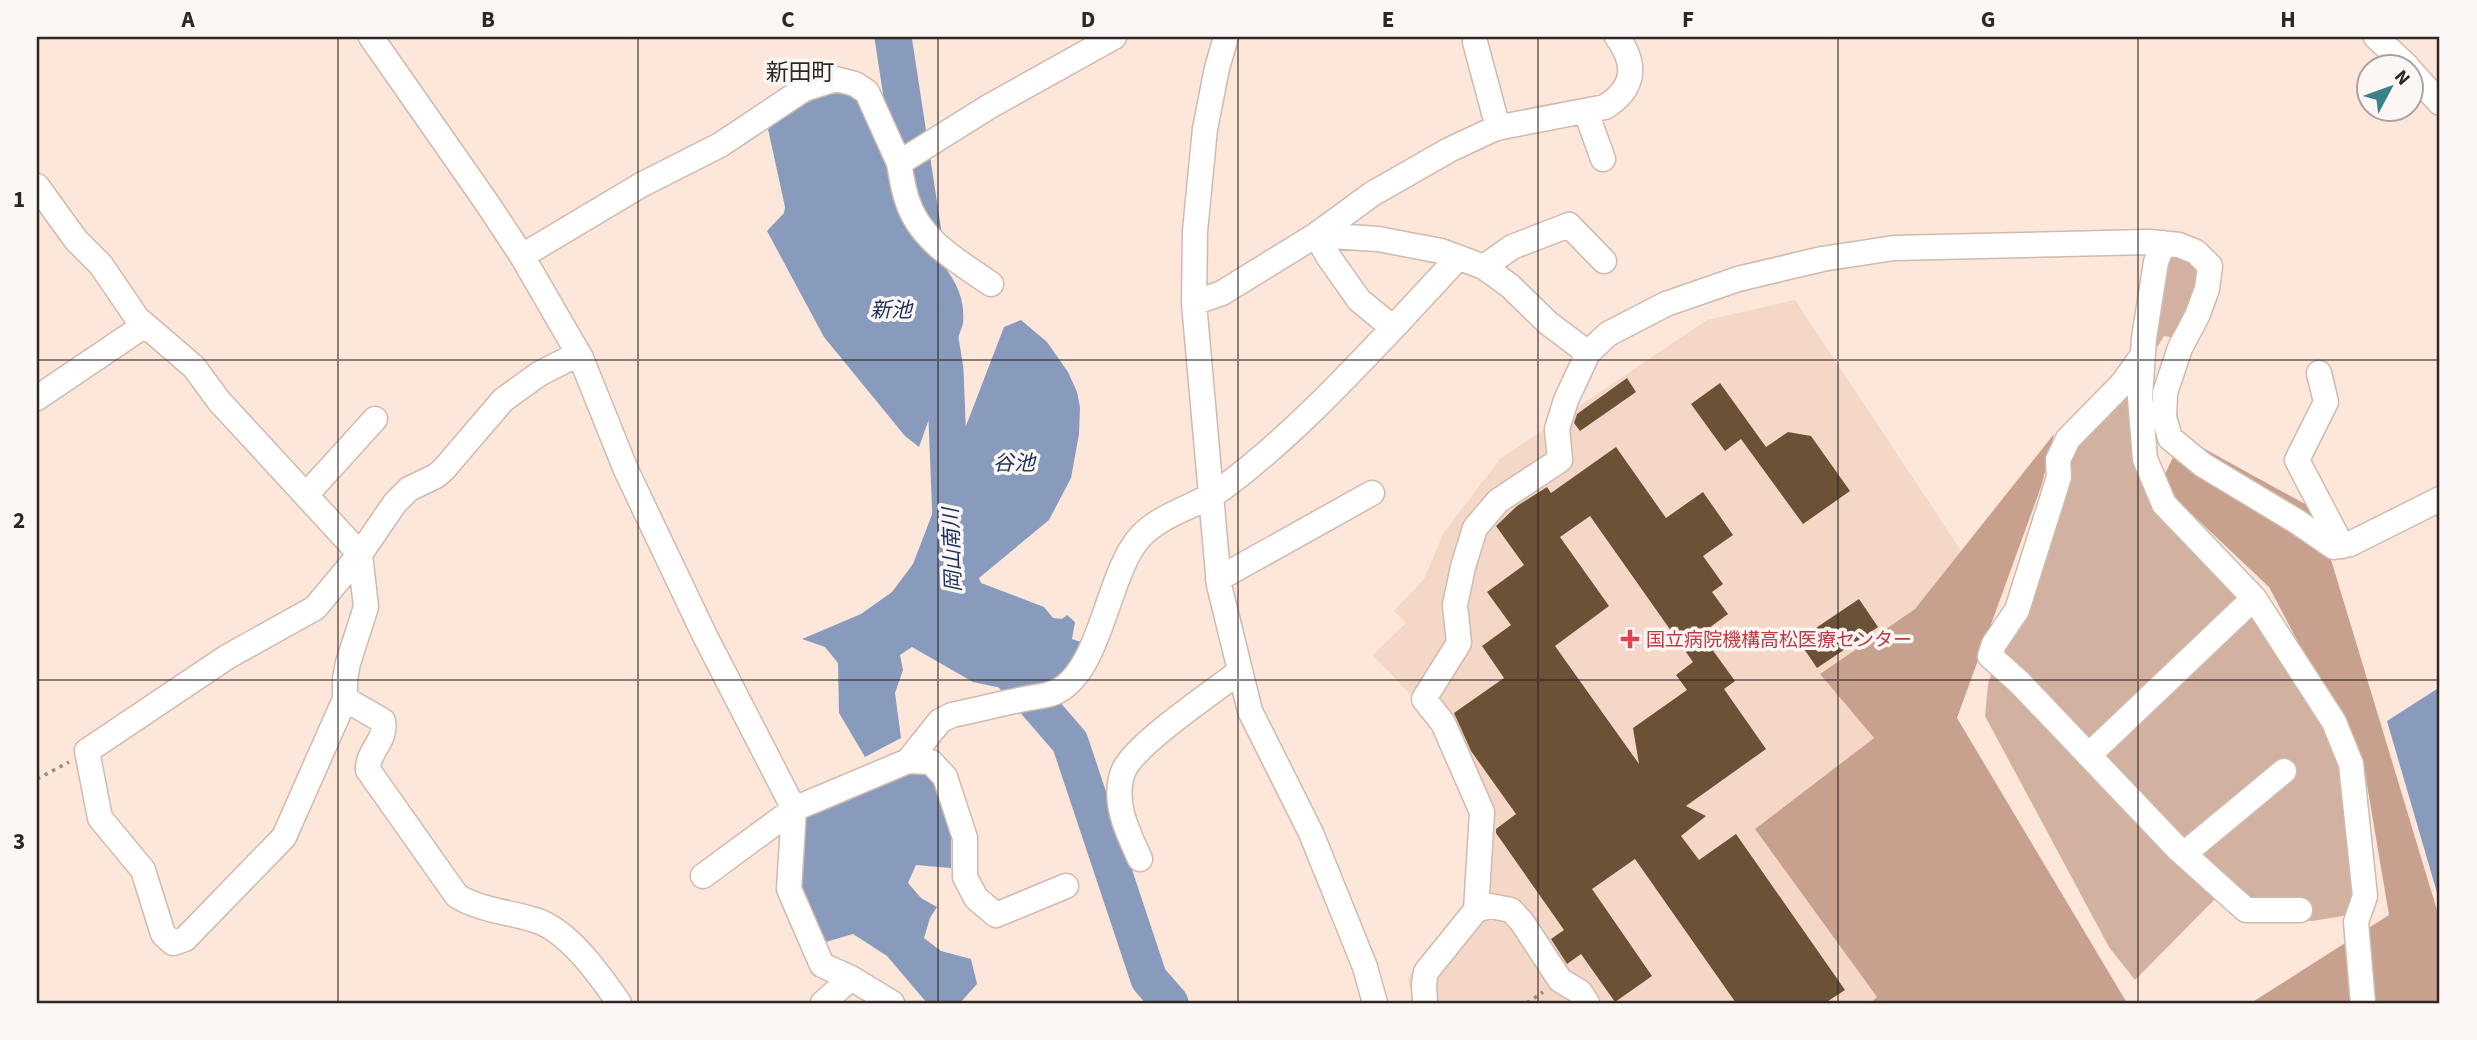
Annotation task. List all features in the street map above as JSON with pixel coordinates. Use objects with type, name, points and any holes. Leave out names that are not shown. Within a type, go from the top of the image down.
[{"type":"street","points":[[371,37],[522,256],[578,354],[626,470],[699,624],[794,809],[789,889],[822,965],[851,978],[892,1003]]},
{"type":"street","points":[[899,163],[990,106],[1114,37]]},
{"type":"street","points":[[1226,37],[1205,129],[1195,231],[1194,303],[1218,579],[1250,712],[1311,833],[1365,967],[1375,1003]]},
{"type":"street","points":[[1194,303],[1222,293],[1316,234],[1372,194],[1449,150],[1498,128],[1586,112],[1611,104],[1630,83],[1630,65],[1617,37]]},
{"type":"street","points":[[2376,37],[2392,52]]},
{"type":"street","points":[[1475,42],[1498,128]]},
{"type":"street","points":[[522,256],[641,185],[720,145],[804,89],[836,79],[855,84],[867,92],[899,163],[906,200],[914,217],[937,248],[991,284]]},
{"type":"street","points":[[2424,85],[2440,103]]},
{"type":"street","points":[[1586,112],[1603,159]]},
{"type":"street","points":[[37,186],[76,240],[100,265],[137,318],[194,367],[219,401],[360,554],[366,607],[348,663],[345,699],[284,836],[184,939],[173,943],[163,934],[143,870],[100,818],[88,751],[227,657],[315,608],[360,554],[409,489],[436,476],[444,469],[503,400],[539,374],[578,354]]},
{"type":"street","points":[[1484,267],[1512,247],[1569,225],[1604,261]]},
{"type":"street","points":[[1316,234],[1378,239],[1441,251],[1484,267],[1510,286],[1548,323],[1588,353]]},
{"type":"street","points":[[1316,234],[1328,257],[1359,300],[1393,328]]},
{"type":"street","points":[[2163,243],[2157,262],[2143,356],[2140,398],[2145,458],[2164,503],[2254,597],[2334,722],[2351,764],[2365,896],[2356,922],[2363,1003]]},
{"type":"street","points":[[1476,910],[1482,813],[1443,723],[1424,699],[1459,643],[1455,605],[1475,528],[1498,501],[1560,460],[1557,429],[1566,400],[1588,353],[1608,334],[1666,304],[1738,279],[1822,259],[1895,248],[1987,244],[2179,244],[2196,251],[2210,265],[2207,289],[2197,316],[2180,348],[2165,393],[2164,417],[2170,438],[2203,465],[2334,547],[2350,544],[2440,499]]},
{"type":"street","points":[[908,761],[940,721],[952,715],[1056,692],[1075,676],[1094,642],[1125,561],[1141,536],[1163,519],[1220,490],[1276,446],[1316,408],[1457,259]]},
{"type":"street","points":[[37,398],[145,325]]},
{"type":"street","points":[[2143,356],[2122,384],[2068,439],[2058,460],[2059,477],[2017,610],[1994,644],[1990,656],[2019,682],[2184,854],[2246,910],[2300,910]]},
{"type":"street","points":[[2319,373],[2326,402],[2297,460],[2342,545]]},
{"type":"street","points":[[306,495],[375,419]]},
{"type":"street","points":[[1218,579],[1373,493]]},
{"type":"street","points":[[2089,755],[2254,597]]},
{"type":"street","points":[[1140,859],[1123,823],[1120,792],[1123,771],[1144,745],[1240,671]]},
{"type":"street","points":[[345,699],[383,721],[381,740],[367,760],[368,770],[457,896],[469,903],[538,921],[565,937],[619,1003]]},
{"type":"street","points":[[703,876],[794,809],[908,761],[931,762],[945,777],[965,838],[965,877],[976,898],[996,915],[1066,886]]},
{"type":"street","points":[[2184,854],[2284,771]]},
{"type":"street","points":[[1425,1003],[1426,972],[1476,910],[1489,906],[1511,910],[1522,922],[1559,992],[1580,992],[1587,1003]]},
{"type":"street","points":[[823,1003],[851,978]]},
{"type":"path","points":[[37,779],[88,751]]},
{"type":"shaded area","points":[[2170,249],[2207,270],[2176,338],[2164,336],[2129,394],[2139,463],[2251,606],[2348,763],[2361,913],[2312,921],[2253,918],[2217,897],[2135,980],[2109,947],[1985,716],[1988,684],[1999,649],[2072,443],[2125,391]]},
{"type":"shaded area","name":"国立病院機構高松医療センター","points":[[1795,300],[1961,551],[1915,609],[1820,674],[1874,738],[1755,829],[1877,997],[1870,1003],[1414,1003],[1408,980],[1415,964],[1460,910],[1464,900],[1471,858],[1469,801],[1431,716],[1373,655],[1406,623],[1394,611],[1424,579],[1444,532],[1500,459],[1707,320]]},
{"type":"shaded area","points":[[2054,434],[2042,484],[1957,718],[2127,1003],[1870,1003],[1877,997],[1755,829],[1874,738],[1820,674],[1915,609]]},
{"type":"shaded area","points":[[2183,437],[2316,510],[2440,920],[2437,1003],[2251,1003],[2389,915],[2364,767],[2269,587],[2160,484]]},
{"type":"water","name":"新池","points":[[852,89],[962,300],[963,324],[919,447],[905,436],[824,337],[767,231],[784,213],[785,207],[768,129],[775,122],[821,95]]},
{"type":"water","name":"谷池","points":[[1021,320],[1047,342],[1068,372],[1080,407],[1079,434],[1071,478],[1049,520],[979,578],[981,583],[1044,607],[1053,618],[1062,619],[1067,615],[1075,622],[1072,639],[1081,642],[1065,678],[1016,691],[973,682],[912,647],[900,655],[903,670],[895,693],[901,738],[865,757],[839,713],[838,663],[825,647],[802,639],[861,614],[892,592],[913,564],[1004,327]]},
{"type":"water","points":[[2440,687],[2440,903],[2387,721]]},
{"type":"water","points":[[912,773],[933,775],[951,827],[951,868],[916,865],[908,883],[921,898],[937,907],[930,918],[924,938],[941,951],[971,959],[977,984],[960,1003],[927,1003],[887,956],[853,934],[819,944],[795,880],[805,817]]},
{"type":"building","points":[[1627,378],[1636,392],[1580,431],[1574,423],[1577,414]]},
{"type":"building","points":[[1720,383],[1766,447],[1788,432],[1811,436],[1850,491],[1803,524],[1741,439],[1725,451],[1691,404]]},
{"type":"building","points":[[1616,447],[1666,518],[1703,492],[1733,535],[1703,556],[1723,584],[1712,592],[1728,614],[1701,634],[1735,681],[1724,689],[1766,749],[1686,806],[1706,816],[1681,836],[1699,860],[1736,834],[1845,990],[1825,1003],[1736,1003],[1635,859],[1592,889],[1652,976],[1615,1002],[1581,954],[1567,964],[1551,939],[1564,930],[1496,833],[1496,829],[1516,814],[1471,751],[1454,713],[1504,678],[1482,646],[1511,625],[1487,592],[1524,565],[1496,526],[1517,506],[1547,487],[1551,493]],"holes":[[[1590,516],[1693,662],[1676,675],[1687,690],[1633,728],[1639,764],[1555,646],[1609,606],[1560,537]]]},
{"type":"building","points":[[1859,599],[1878,627],[1817,668],[1798,640]]},
{"type":"waterway","name":"岡山南川","points":[[893,37],[924,239]]},
{"type":"waterway","name":"岡山南川","points":[[938,327],[945,370],[951,520]]},
{"type":"waterway","name":"岡山南川","points":[[1008,670],[1070,742],[1149,979],[1170,1003]]},
{"type":"place","name":"国立病院機構高松医療センター","points":[[1630,639]]},
{"type":"district","name":"新田町","points":[[800,72]]}]
